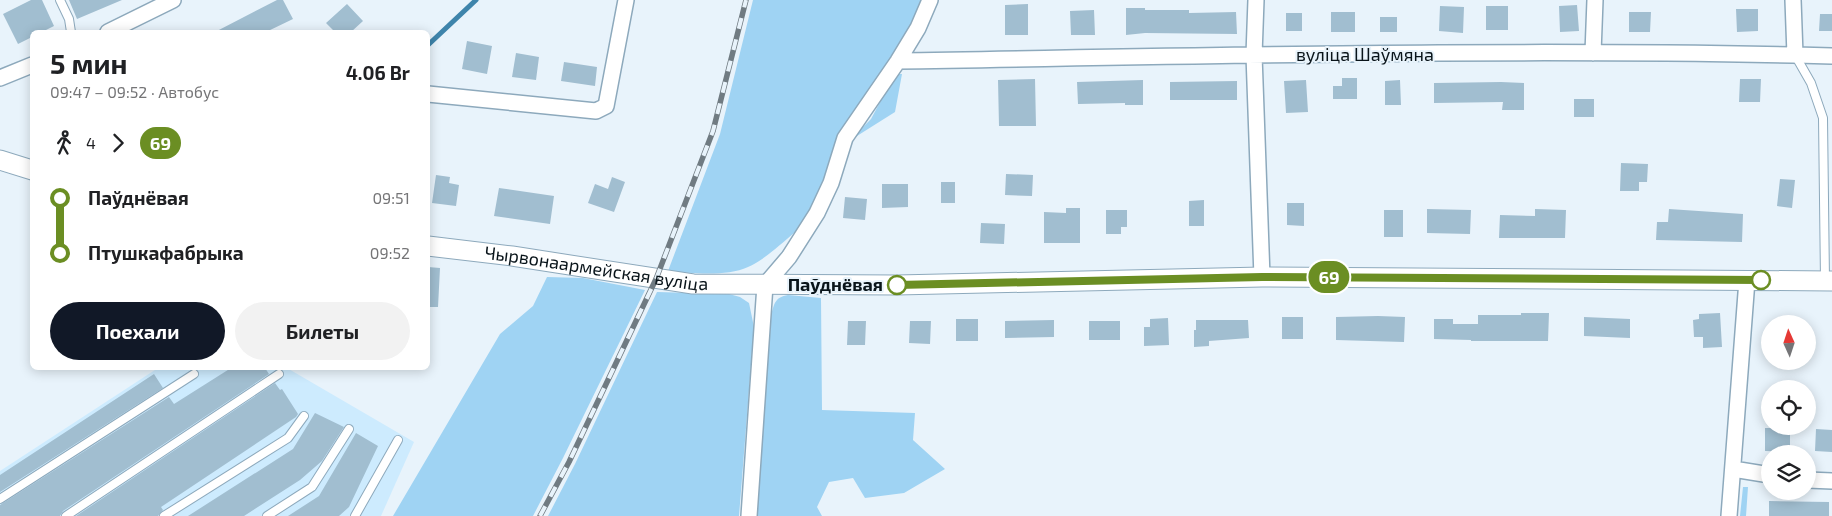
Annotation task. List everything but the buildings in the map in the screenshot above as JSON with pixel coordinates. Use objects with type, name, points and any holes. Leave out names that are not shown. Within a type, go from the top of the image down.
[{"type":"street","points":[[112,30],[173,0]]},
{"type":"street","points":[[430,94],[596,111],[606,106],[626,0]]},
{"type":"street","points":[[749,516],[765,285],[789,257],[817,213],[831,183],[844,138],[898,61],[918,28],[930,0]]},
{"type":"street","points":[[1256,0],[1254,55],[1262,277]]},
{"type":"street","points":[[1593,53],[1595,0]]},
{"type":"street","points":[[1793,0],[1795,55]]},
{"type":"street","name":"вуліца Шаўмяна","points":[[898,61],[1254,55],[1593,53],[1832,56]]},
{"type":"street","points":[[0,78],[30,66]]},
{"type":"street","points":[[0,160],[30,169]]},
{"type":"street","name":"Чырвонаармейская вуліца","points":[[430,246],[512,256],[693,284],[897,285],[1262,277],[1828,281]]},
{"type":"street","points":[[1729,516],[1747,280]]},
{"type":"street","points":[[1733,469],[1761,474]]},
{"type":"street","points":[[1816,480],[1832,481]]},
{"type":"lane","points":[[60,0],[69,19],[70,30]]},
{"type":"lane","points":[[1795,55],[1811,83],[1823,118],[1828,281]]},
{"type":"lane","points":[[0,500],[194,374]]},
{"type":"lane","points":[[66,516],[279,374]]},
{"type":"lane","points":[[164,516],[288,438],[304,416]]},
{"type":"lane","points":[[267,516],[312,487],[349,429]]},
{"type":"lane","points":[[355,516],[398,440]]},
{"type":"shaded area","points":[[753,0],[924,0],[914,26],[800,228],[761,260],[739,270],[708,274],[668,271],[720,134]]},
{"type":"shaded area","points":[[895,74],[902,74],[895,112],[849,141],[871,119]]},
{"type":"shaded area","points":[[547,277],[583,278],[645,290],[533,516],[393,516],[500,334],[533,306]]},
{"type":"shaded area","points":[[657,292],[729,294],[740,297],[749,303],[754,327],[739,516],[548,516],[575,464]]},
{"type":"shaded area","points":[[788,295],[821,298],[822,410],[915,413],[913,440],[945,469],[904,493],[865,498],[853,478],[829,482],[817,507],[822,516],[757,516],[771,316],[778,299]]},
{"type":"shaded area","points":[[155,370],[290,370],[414,442],[381,516],[0,516],[0,471]]},
{"type":"shaded area","points":[[1743,487],[1748,487],[1746,516],[1740,516]]},
{"type":"waterway","points":[[430,43],[476,0]]},
{"type":"railway","points":[[540,516],[569,462],[656,279],[713,131],[746,0]]},
{"type":"bus line","name":"69","points":[[897,285],[1262,277],[1761,280]]},
{"type":"place","name":"Паўднёвая","points":[[897,285]]}]
